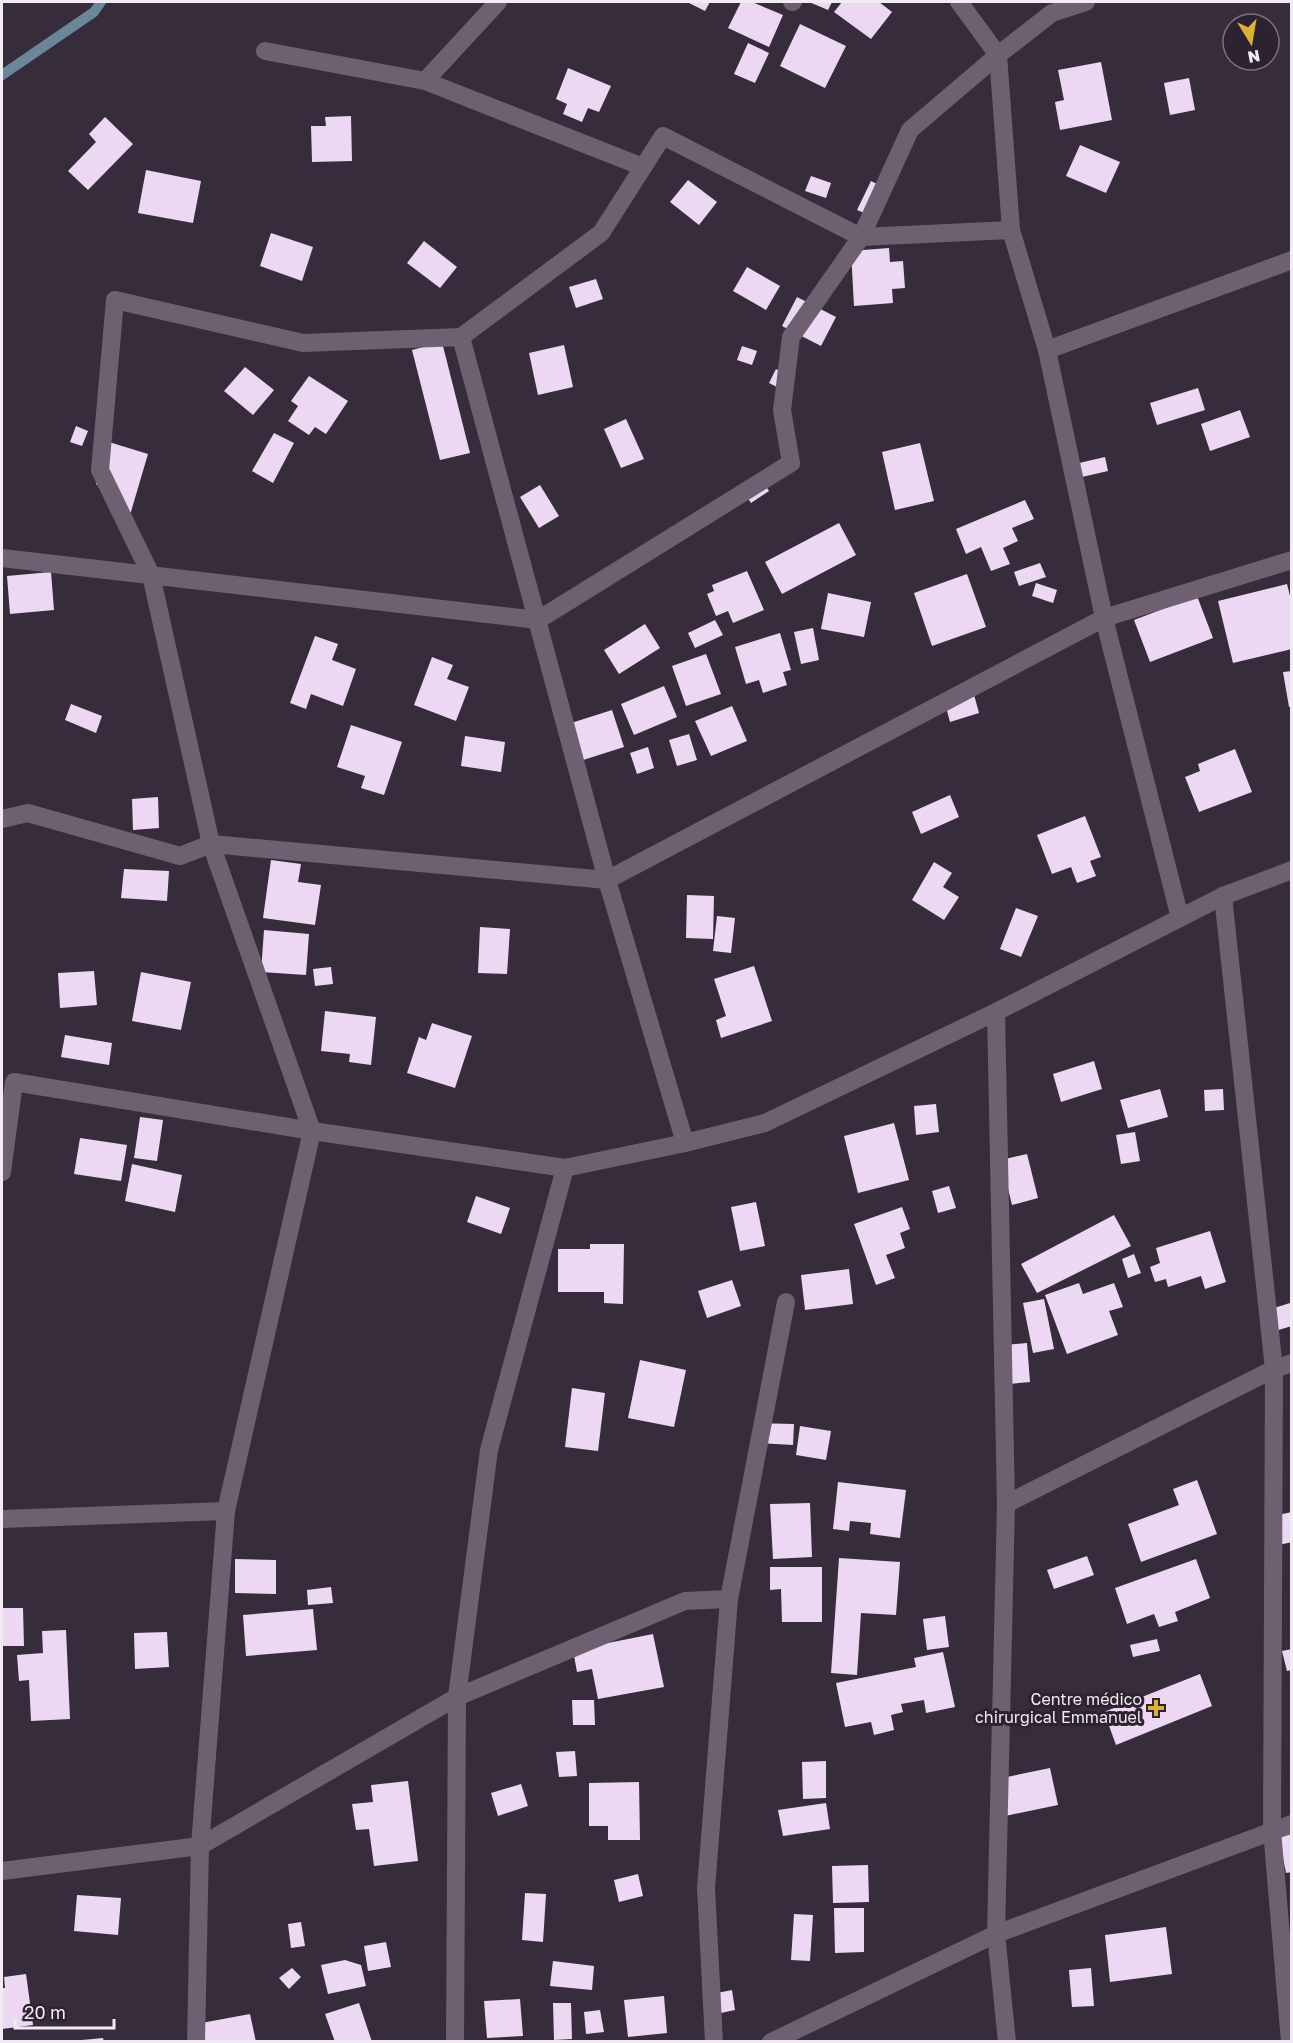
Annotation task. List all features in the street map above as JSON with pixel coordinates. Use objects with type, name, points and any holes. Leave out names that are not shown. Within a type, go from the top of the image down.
[{"type":"street","points":[[424,81],[498,2]]},
{"type":"street","points":[[959,2],[998,55],[1011,230],[1047,350],[1104,618],[1180,918]]},
{"type":"street","points":[[2,558],[538,620],[791,463],[782,410],[791,337],[861,237],[910,130],[998,55],[1052,13],[1086,2]]},
{"type":"street","points":[[265,51],[424,81],[643,167]]},
{"type":"street","points":[[196,2042],[200,1846],[226,1511],[312,1131],[211,844],[152,575],[100,470],[115,300],[303,343],[461,337],[600,233],[663,136],[861,237],[1011,230]]},
{"type":"street","points":[[1047,350],[1292,260]]},
{"type":"street","points":[[461,337],[607,880],[685,1143]]},
{"type":"street","points":[[2,819],[28,813],[180,856],[211,844],[607,880],[1104,618],[1292,560]]},
{"type":"street","points":[[2,1172],[14,1082],[312,1131],[565,1168],[685,1143],[765,1124],[996,1012],[1223,896],[1292,870]]},
{"type":"street","points":[[1223,896],[1283,1366],[1272,1830],[1290,2042]]},
{"type":"street","points":[[996,1012],[1006,1504],[996,1934],[1007,2042]]},
{"type":"street","points":[[455,2042],[457,1697],[489,1450],[565,1168]]},
{"type":"street","points":[[714,2042],[706,1888],[729,1599],[786,1302]]},
{"type":"street","points":[[1006,1504],[1283,1366]]},
{"type":"street","points":[[2,1519],[226,1511]]},
{"type":"street","points":[[2,1871],[200,1846],[457,1697],[685,1601],[729,1599]]},
{"type":"street","points":[[771,2042],[996,1934],[1292,1824]]},
{"type":"building","points":[[687,2],[710,2],[705,11]]},
{"type":"building","points":[[741,2],[752,2],[783,15],[769,47],[728,28]]},
{"type":"building","points":[[809,2],[832,2],[828,10]]},
{"type":"building","points":[[842,2],[879,2],[892,12],[871,39],[834,12]]},
{"type":"building","points":[[800,24],[846,46],[825,88],[780,66]]},
{"type":"building","points":[[748,43],[769,53],[755,83],[734,74]]},
{"type":"building","points":[[1101,62],[1112,120],[1060,130],[1055,102],[1064,100],[1058,70]]},
{"type":"building","points":[[568,68],[611,86],[599,112],[588,108],[582,122],[563,114],[567,104],[556,99]]},
{"type":"building","points":[[1189,78],[1195,110],[1170,115],[1164,83]]},
{"type":"building","points":[[351,116],[352,161],[312,162],[311,126],[326,126],[325,117]]},
{"type":"building","points":[[105,117],[133,144],[88,190],[68,171],[96,142],[89,134]]},
{"type":"building","points":[[1080,145],[1120,162],[1106,193],[1066,176]]},
{"type":"building","points":[[146,170],[201,181],[193,223],[138,213]]},
{"type":"building","points":[[811,176],[831,183],[826,198],[805,191]]},
{"type":"building","points":[[688,180],[717,202],[699,225],[670,202]]},
{"type":"building","points":[[871,181],[887,189],[874,217],[857,210]]},
{"type":"building","points":[[271,233],[313,247],[302,281],[260,266]]},
{"type":"building","points":[[424,241],[457,267],[440,288],[407,263]]},
{"type":"building","points":[[889,248],[890,262],[903,261],[905,288],[892,289],[893,303],[854,306],[851,251]]},
{"type":"building","points":[[747,267],[780,286],[766,310],[733,291]]},
{"type":"building","points":[[596,279],[603,299],[576,308],[569,287]]},
{"type":"building","points":[[797,297],[836,317],[821,346],[782,326]]},
{"type":"building","points":[[442,342],[470,453],[440,460],[412,350]]},
{"type":"building","points":[[564,345],[573,387],[538,395],[529,353]]},
{"type":"building","points":[[742,346],[757,351],[752,365],[737,360]]},
{"type":"building","points":[[245,367],[274,390],[253,415],[224,391]]},
{"type":"building","points":[[776,369],[784,374],[777,387],[769,383]]},
{"type":"building","points":[[309,376],[348,401],[326,434],[315,427],[309,435],[288,421],[298,406],[291,401]]},
{"type":"building","points":[[1198,388],[1205,410],[1157,425],[1150,403]]},
{"type":"building","points":[[1240,410],[1250,437],[1210,451],[1201,424]]},
{"type":"building","points":[[626,419],[644,459],[621,468],[604,429]]},
{"type":"building","points":[[76,426],[88,431],[82,446],[70,442]]},
{"type":"building","points":[[274,433],[294,443],[273,483],[252,471]]},
{"type":"building","points":[[109,442],[148,454],[130,515],[96,484]]},
{"type":"building","points":[[920,443],[934,501],[895,510],[882,452]]},
{"type":"building","points":[[1105,457],[1108,471],[1082,477],[1079,463]]},
{"type":"building","points":[[759,475],[769,491],[751,503],[740,486]]},
{"type":"building","points":[[540,485],[559,516],[539,528],[520,497]]},
{"type":"building","points":[[1025,500],[1034,519],[1012,528],[1018,541],[1003,548],[1010,564],[991,571],[981,547],[966,554],[956,529]]},
{"type":"building","points":[[839,523],[856,555],[782,594],[765,562]]},
{"type":"building","points":[[1040,563],[1046,577],[1019,586],[1014,572]]},
{"type":"building","points":[[747,571],[764,610],[733,623],[728,611],[716,616],[707,594],[714,591],[712,585]]},
{"type":"building","points":[[51,572],[54,610],[10,614],[7,576]]},
{"type":"building","points":[[967,574],[986,627],[932,646],[914,593]]},
{"type":"building","points":[[1036,583],[1057,590],[1053,603],[1032,596]]},
{"type":"building","points":[[1287,584],[1292,604],[1292,649],[1233,663],[1218,601]]},
{"type":"building","points":[[828,593],[871,602],[864,637],[821,629]]},
{"type":"building","points":[[1197,596],[1213,638],[1150,662],[1134,620]]},
{"type":"building","points":[[715,620],[723,635],[695,648],[688,633]]},
{"type":"building","points":[[645,624],[660,648],[619,674],[604,650]]},
{"type":"building","points":[[813,628],[819,660],[801,664],[794,632]]},
{"type":"building","points":[[780,633],[791,670],[783,672],[787,685],[763,693],[759,680],[746,684],[735,647]]},
{"type":"building","points":[[315,636],[338,644],[332,660],[356,669],[343,706],[311,694],[306,709],[290,703]]},
{"type":"building","points":[[706,654],[721,694],[686,706],[672,666]]},
{"type":"building","points":[[432,657],[453,665],[447,679],[469,687],[456,721],[414,705]]},
{"type":"building","points":[[1292,671],[1292,706],[1289,707],[1283,672]]},
{"type":"building","points":[[664,686],[677,717],[634,735],[621,704]]},
{"type":"building","points":[[973,691],[979,713],[950,722],[944,700]]},
{"type":"building","points":[[71,704],[102,716],[96,733],[65,720]]},
{"type":"building","points":[[732,706],[747,741],[711,756],[695,721]]},
{"type":"building","points":[[612,710],[624,747],[580,761],[568,724]]},
{"type":"building","points":[[351,725],[402,742],[384,795],[361,788],[365,776],[337,767]]},
{"type":"building","points":[[689,734],[697,760],[677,766],[669,740]]},
{"type":"building","points":[[465,736],[505,742],[501,772],[461,766]]},
{"type":"building","points":[[648,747],[654,768],[637,774],[630,753]]},
{"type":"building","points":[[1235,749],[1252,792],[1199,812],[1185,777],[1200,771],[1198,764]]},
{"type":"building","points":[[950,795],[959,817],[921,834],[912,812]]},
{"type":"building","points":[[158,797],[159,828],[133,830],[132,799]]},
{"type":"building","points":[[1085,816],[1101,857],[1090,861],[1096,876],[1077,883],[1071,867],[1052,874],[1037,835]]},
{"type":"building","points":[[271,860],[301,864],[298,882],[321,885],[315,925],[263,918]]},
{"type":"building","points":[[934,862],[952,873],[943,887],[959,897],[944,920],[912,900]]},
{"type":"building","points":[[124,869],[169,871],[167,901],[121,898]]},
{"type":"building","points":[[687,895],[714,896],[713,939],[686,938]]},
{"type":"building","points":[[1016,908],[1038,916],[1021,957],[1000,949]]},
{"type":"building","points":[[717,916],[735,918],[731,953],[713,951]]},
{"type":"building","points":[[480,927],[510,929],[507,974],[478,973]]},
{"type":"building","points":[[264,930],[309,934],[306,975],[261,972]]},
{"type":"building","points":[[754,966],[772,1021],[721,1038],[716,1020],[726,1016],[714,979]]},
{"type":"building","points":[[331,967],[333,984],[315,986],[313,969]]},
{"type":"building","points":[[94,971],[97,1005],[60,1008],[58,973]]},
{"type":"building","points":[[141,972],[191,982],[181,1030],[132,1021]]},
{"type":"building","points":[[325,1011],[376,1017],[371,1065],[349,1062],[350,1054],[321,1051]]},
{"type":"building","points":[[432,1023],[472,1036],[455,1088],[407,1073],[419,1037],[426,1040]]},
{"type":"building","points":[[65,1035],[112,1043],[109,1065],[61,1057]]},
{"type":"building","points":[[1094,1061],[1102,1089],[1061,1102],[1053,1074]]},
{"type":"building","points":[[1160,1089],[1168,1117],[1128,1128],[1120,1100]]},
{"type":"building","points":[[1223,1089],[1224,1110],[1205,1111],[1204,1090]]},
{"type":"building","points":[[936,1104],[939,1132],[916,1135],[914,1106]]},
{"type":"building","points":[[140,1117],[163,1120],[157,1161],[134,1158]]},
{"type":"building","points":[[894,1123],[909,1180],[858,1193],[844,1136]]},
{"type":"building","points":[[1135,1132],[1140,1161],[1121,1164],[1116,1135]]},
{"type":"building","points":[[80,1138],[127,1145],[121,1181],[74,1174]]},
{"type":"building","points":[[1027,1154],[1038,1198],[1012,1205],[1001,1160]]},
{"type":"building","points":[[132,1164],[182,1175],[175,1212],[125,1201]]},
{"type":"building","points":[[949,1186],[956,1208],[938,1213],[932,1191]]},
{"type":"building","points":[[476,1196],[510,1208],[501,1234],[467,1222]]},
{"type":"building","points":[[756,1202],[765,1246],[740,1251],[731,1207]]},
{"type":"building","points":[[902,1207],[910,1229],[900,1233],[905,1248],[886,1255],[895,1278],[876,1285],[854,1224]]},
{"type":"building","points":[[1114,1215],[1131,1246],[1037,1293],[1021,1264]]},
{"type":"building","points":[[1210,1231],[1226,1282],[1205,1289],[1201,1276],[1168,1287],[1166,1279],[1155,1282],[1150,1267],[1160,1263],[1156,1248]]},
{"type":"building","points":[[590,1244],[624,1244],[623,1304],[604,1303],[604,1292],[558,1292],[558,1249],[590,1249]]},
{"type":"building","points":[[1134,1254],[1141,1273],[1128,1278],[1122,1259]]},
{"type":"building","points":[[849,1269],[853,1304],[805,1310],[801,1275]]},
{"type":"building","points":[[732,1280],[741,1306],[707,1318],[698,1291]]},
{"type":"building","points":[[1079,1283],[1083,1294],[1114,1283],[1123,1307],[1109,1311],[1118,1335],[1067,1354],[1045,1295]]},
{"type":"building","points":[[1044,1299],[1054,1349],[1033,1353],[1023,1303]]},
{"type":"building","points":[[1290,1303],[1292,1326],[1275,1331],[1268,1310]]},
{"type":"building","points":[[1027,1343],[1030,1382],[1009,1384],[1005,1345]]},
{"type":"building","points":[[640,1360],[686,1370],[674,1427],[628,1418]]},
{"type":"building","points":[[572,1388],[605,1393],[598,1451],[565,1447]]},
{"type":"building","points":[[756,1423],[794,1424],[793,1445],[756,1443]]},
{"type":"building","points":[[800,1426],[831,1431],[826,1460],[796,1455]]},
{"type":"building","points":[[1197,1480],[1217,1534],[1141,1562],[1128,1524],[1179,1505],[1173,1489]]},
{"type":"building","points":[[838,1482],[906,1490],[900,1538],[870,1534],[871,1523],[850,1521],[849,1531],[833,1529]]},
{"type":"building","points":[[810,1503],[812,1557],[773,1559],[770,1504]]},
{"type":"building","points":[[1292,1512],[1292,1542],[1279,1545],[1273,1516]]},
{"type":"building","points":[[1087,1556],[1094,1575],[1054,1589],[1047,1570]]},
{"type":"building","points":[[839,1558],[900,1562],[896,1615],[861,1613],[857,1675],[831,1673]]},
{"type":"building","points":[[235,1559],[276,1560],[276,1594],[235,1593]]},
{"type":"building","points":[[1196,1559],[1210,1598],[1175,1612],[1178,1621],[1159,1627],[1154,1614],[1127,1624],[1115,1588]]},
{"type":"building","points":[[770,1567],[822,1567],[822,1622],[782,1622],[781,1589],[770,1590]]},
{"type":"building","points":[[331,1587],[333,1603],[308,1605],[307,1590]]},
{"type":"building","points":[[2,1608],[23,1608],[24,1646],[2,1646]]},
{"type":"building","points":[[313,1609],[317,1650],[246,1656],[243,1615]]},
{"type":"building","points":[[945,1616],[949,1647],[927,1650],[923,1619]]},
{"type":"building","points":[[66,1630],[70,1719],[31,1721],[29,1680],[19,1681],[17,1655],[43,1653],[42,1631]]},
{"type":"building","points":[[167,1632],[169,1667],[135,1669],[134,1633]]},
{"type":"building","points":[[653,1634],[664,1687],[598,1699],[592,1669],[577,1672],[573,1650]]},
{"type":"building","points":[[1157,1639],[1160,1651],[1133,1657],[1130,1645]]},
{"type":"building","points":[[1292,1649],[1292,1670],[1287,1671],[1282,1651]]},
{"type":"building","points":[[943,1652],[955,1707],[926,1713],[924,1700],[901,1704],[903,1712],[891,1715],[894,1730],[874,1735],[871,1722],[845,1727],[836,1683],[916,1667],[914,1658]]},
{"type":"building","points":[[1200,1674],[1212,1706],[1116,1745],[1104,1712]]},
{"type":"building","points":[[572,1700],[594,1700],[595,1725],[573,1725]]},
{"type":"building","points":[[575,1751],[577,1776],[559,1777],[556,1752]]},
{"type":"building","points":[[826,1761],[826,1798],[803,1799],[802,1762]]},
{"type":"building","points":[[1050,1768],[1058,1805],[1005,1816],[997,1779]]},
{"type":"building","points":[[408,1781],[418,1861],[374,1866],[369,1829],[356,1830],[352,1804],[373,1802],[371,1785]]},
{"type":"building","points":[[639,1782],[640,1840],[608,1840],[608,1826],[589,1826],[589,1783]]},
{"type":"building","points":[[521,1784],[528,1806],[498,1816],[491,1793]]},
{"type":"building","points":[[826,1803],[830,1829],[783,1836],[778,1810]]},
{"type":"building","points":[[1292,1834],[1292,1872],[1286,1873],[1279,1837]]},
{"type":"building","points":[[868,1865],[869,1902],[833,1903],[832,1866]]},
{"type":"building","points":[[638,1874],[643,1896],[619,1902],[614,1880]]},
{"type":"building","points":[[525,1893],[546,1894],[543,1942],[522,1940]]},
{"type":"building","points":[[77,1895],[121,1898],[118,1935],[74,1931]]},
{"type":"building","points":[[834,1908],[864,1908],[864,1952],[835,1953]]},
{"type":"building","points":[[794,1914],[813,1915],[810,1961],[791,1960]]},
{"type":"building","points":[[301,1922],[305,1946],[291,1948],[288,1924]]},
{"type":"building","points":[[1166,1927],[1172,1974],[1110,1982],[1105,1935]]},
{"type":"building","points":[[386,1942],[391,1967],[368,1971],[364,1946]]},
{"type":"building","points":[[345,1960],[361,1965],[366,1986],[328,1994],[321,1965]]},
{"type":"building","points":[[553,1961],[594,1966],[592,1990],[550,1986]]},
{"type":"building","points":[[292,1968],[301,1977],[289,1989],[279,1978]]},
{"type":"building","points":[[1091,1968],[1094,2006],[1072,2007],[1069,1970]]},
{"type":"building","points":[[26,1974],[33,2025],[2,2029],[4,1977]]},
{"type":"building","points":[[732,1990],[735,2010],[716,2014],[712,1994]]},
{"type":"building","points":[[664,1996],[667,2033],[628,2037],[624,2000]]},
{"type":"building","points":[[520,1999],[523,2036],[487,2038],[484,2001]]},
{"type":"building","points":[[359,2003],[372,2042],[335,2042],[325,2014]]},
{"type":"building","points":[[553,2003],[571,2003],[572,2039],[554,2040]]},
{"type":"building","points":[[600,2010],[604,2032],[586,2034],[584,2012]]},
{"type":"building","points":[[250,2014],[256,2042],[199,2042],[196,2024]]},
{"type":"building","points":[[103,2038],[104,2042],[82,2042],[82,2040]]},
{"type":"waterway","points":[[2,75],[94,12],[101,2]]},
{"type":"place","name":"Centre médico chirurgical Emmanuel","points":[[1156,1708]]}]
